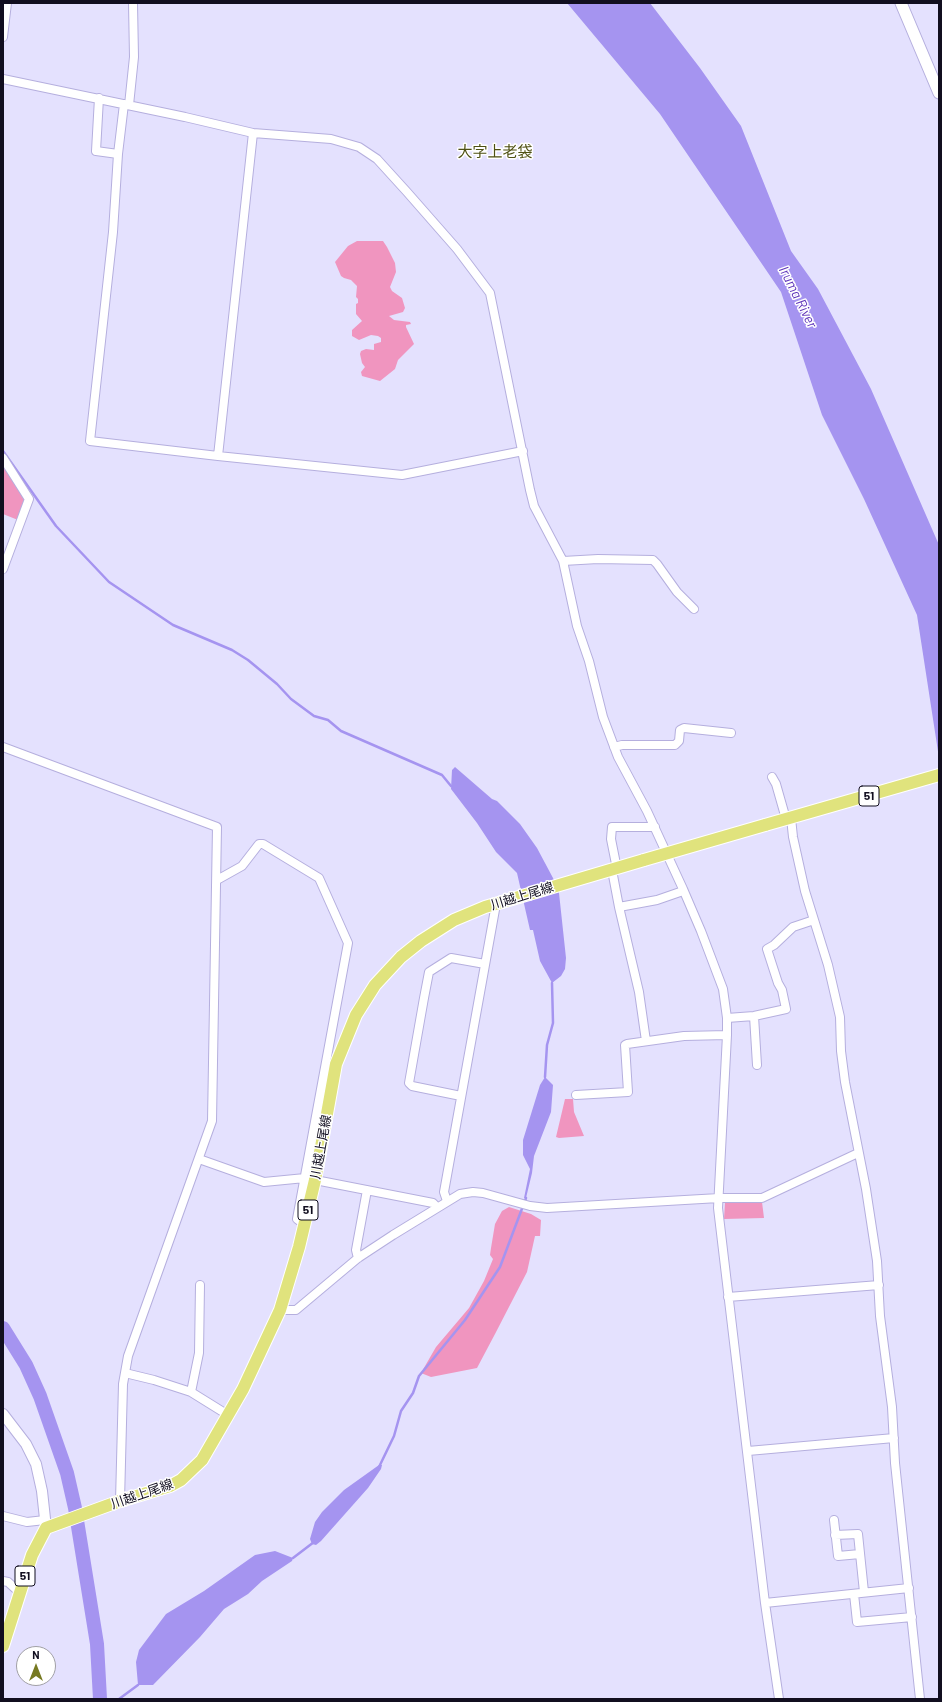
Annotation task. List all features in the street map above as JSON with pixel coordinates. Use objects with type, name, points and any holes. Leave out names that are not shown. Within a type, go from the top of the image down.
[{"type":"main road","points":[[901,3],[939,93]]},
{"type":"main road","name":"51","points":[[792,818],[939,776]]},
{"type":"main road","name":"川越上尾線","points":[[45,1524],[66,1520],[120,1501],[170,1486],[189,1474],[202,1460],[256,1364],[280,1310],[305,1226],[310,1179],[336,1064],[350,1028],[368,995],[386,972],[421,941],[454,920],[496,904],[792,818]]},
{"type":"main road","name":"51","points":[[3,1646],[36,1545],[45,1524]]},
{"type":"street","points":[[3,37],[7,3]]},
{"type":"street","points":[[133,3],[134,57],[118,154],[113,232],[90,441],[402,475],[523,451]]},
{"type":"street","points":[[3,79],[100,98],[253,133],[331,139],[362,149],[377,160],[457,249],[484,282],[492,298],[534,506],[563,561],[577,626],[589,661],[603,717],[624,769],[655,826],[720,979],[727,1018],[727,1035],[718,1208],[765,1603],[779,1699]]},
{"type":"street","points":[[100,98],[96,151],[118,154]]},
{"type":"street","points":[[218,456],[253,133]]},
{"type":"street","points":[[3,458],[29,499],[3,569]]},
{"type":"street","points":[[563,561],[598,558],[653,560],[677,592],[694,609]]},
{"type":"street","points":[[614,747],[622,745],[676,745],[679,741],[680,730],[684,728],[731,733]]},
{"type":"street","points":[[3,747],[217,827],[212,1121],[134,1340],[125,1373],[120,1501]]},
{"type":"street","points":[[772,777],[792,818],[793,837],[814,920],[828,965],[840,1017],[843,1067],[866,1189],[877,1261],[878,1285],[920,1699]]},
{"type":"street","points":[[646,1041],[639,992],[619,907],[611,839],[612,827],[655,826]]},
{"type":"street","points":[[217,880],[242,866],[259,844],[263,844],[319,878],[348,943],[310,1179]]},
{"type":"street","points":[[619,907],[657,900],[683,891]]},
{"type":"street","points":[[447,1201],[444,1192],[496,904]]},
{"type":"street","points":[[727,1018],[754,1016],[786,1009],[782,990],[778,983],[767,949],[774,945],[793,928],[814,920]]},
{"type":"street","points":[[461,1096],[412,1086],[409,1083],[424,998],[429,972],[451,958],[485,964]]},
{"type":"street","points":[[754,1016],[757,1065]]},
{"type":"street","points":[[576,1095],[628,1092],[625,1045],[684,1036],[727,1035]]},
{"type":"street","points":[[280,1310],[296,1310],[358,1258],[437,1207],[460,1194],[473,1192],[530,1206],[547,1208],[718,1198],[762,1198],[858,1153]]},
{"type":"street","points":[[199,1159],[264,1182],[310,1179],[433,1203],[437,1207]]},
{"type":"street","points":[[358,1258],[356,1250],[367,1190]]},
{"type":"street","points":[[191,1392],[198,1354],[200,1285]]},
{"type":"street","points":[[728,1298],[878,1285]]},
{"type":"street","points":[[125,1373],[154,1380],[191,1392],[228,1415]]},
{"type":"street","points":[[3,1414],[26,1444],[36,1464],[42,1491],[45,1524],[27,1522],[3,1516]]},
{"type":"street","points":[[748,1450],[894,1438]]},
{"type":"street","points":[[834,1520],[838,1556],[860,1554]]},
{"type":"street","points":[[835,1535],[858,1534],[864,1592]]},
{"type":"street","points":[[3,1581],[8,1582],[20,1592]]},
{"type":"street","points":[[765,1603],[909,1588]]},
{"type":"street","points":[[854,1594],[857,1622],[912,1617]]},
{"type":"shaded area","points":[[357,241],[383,241],[387,247],[395,263],[396,272],[390,287],[392,291],[402,298],[405,308],[403,312],[389,316],[394,320],[410,322],[411,324],[406,325],[406,327],[414,344],[398,360],[395,369],[380,381],[362,376],[361,372],[365,367],[362,363],[360,354],[361,351],[366,349],[374,350],[374,344],[381,342],[381,338],[371,335],[359,340],[352,336],[352,330],[362,321],[356,314],[356,304],[358,303],[358,299],[356,297],[357,286],[351,280],[341,276],[335,262],[348,246]]},
{"type":"shaded area","points":[[3,464],[26,499],[18,520],[3,514]]},
{"type":"shaded area","points":[[565,1099],[573,1099],[574,1112],[584,1136],[556,1137]]},
{"type":"shaded area","points":[[762,1202],[764,1218],[724,1219],[725,1203]]},
{"type":"shaded area","points":[[509,1207],[531,1214],[541,1220],[540,1236],[535,1236],[527,1272],[477,1368],[431,1377],[421,1373],[436,1347],[469,1308],[484,1281],[493,1259],[490,1255],[495,1224],[502,1211]]},
{"type":"water","name":"Iruma River","points":[[567,3],[650,3],[700,68],[741,126],[791,251],[818,289],[871,389],[939,545],[939,758],[917,615],[864,499],[822,415],[781,292],[660,114]]},
{"type":"water","points":[[455,767],[492,799],[497,801],[520,824],[537,848],[553,878],[559,893],[566,958],[565,969],[561,976],[552,983],[540,961],[533,930],[530,930],[517,873],[496,852],[477,823],[451,789],[452,770]]},
{"type":"water","points":[[545,1077],[553,1085],[551,1112],[534,1156],[532,1173],[526,1198],[524,1198],[530,1169],[523,1155],[523,1140],[540,1085]]},
{"type":"water","points":[[379,1465],[382,1465],[381,1469],[368,1488],[321,1541],[316,1545],[312,1544],[310,1539],[315,1522],[322,1512],[344,1490]]},
{"type":"water","points":[[275,1551],[293,1558],[292,1561],[262,1581],[248,1594],[224,1609],[200,1637],[153,1685],[138,1685],[136,1662],[139,1650],[166,1614],[204,1591],[255,1555]]},
{"type":"waterway","points":[[3,451],[56,526],[109,582],[173,625],[232,650],[248,660],[277,684],[291,699],[314,716],[328,720],[341,731],[442,775],[451,786]]},
{"type":"waterway","points":[[545,1077],[547,1045],[553,1023],[552,983]]},
{"type":"waterway","points":[[379,1467],[394,1436],[401,1411],[413,1393],[419,1376],[465,1320],[500,1267],[526,1198]]},
{"type":"waterway","points":[[3,1328],[26,1365],[40,1396],[67,1473],[75,1508],[97,1644],[100,1699]]},
{"type":"waterway","points":[[293,1558],[314,1542]]},
{"type":"waterway","points":[[119,1699],[138,1685]]},
{"type":"district","name":"大字上老袋","points":[[495,152]]}]
